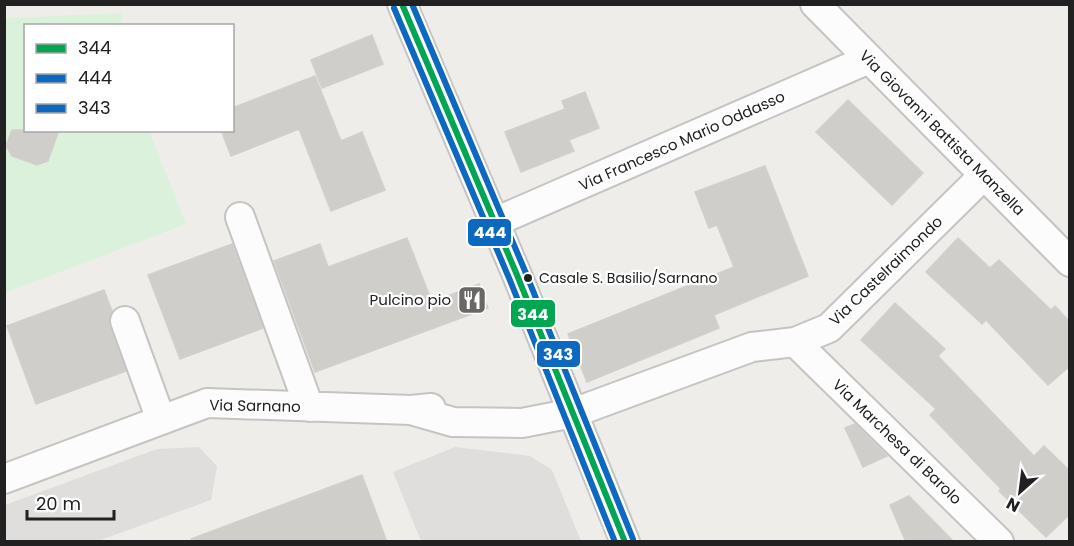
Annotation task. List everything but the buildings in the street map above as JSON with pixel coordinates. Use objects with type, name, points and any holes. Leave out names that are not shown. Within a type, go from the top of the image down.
[{"type":"street","points":[[402,4],[495,222],[624,542]]},
{"type":"street","name":"Via Giovanni Battista Manzella","points":[[815,4],[1070,262]]},
{"type":"street","name":"Via Francesco Mario Oddasso","points":[[495,222],[869,59]]},
{"type":"street","name":"Via Castelraimondo","points":[[573,413],[752,347],[795,342],[830,328],[983,176]]},
{"type":"street","points":[[240,217],[309,406]]},
{"type":"street","points":[[125,321],[161,420]]},
{"type":"street","name":"Via Marchesa di Barolo","points":[[795,342],[999,542]]},
{"type":"street","name":"Via Sarnano","points":[[4,479],[207,403],[411,410],[453,422],[522,423],[573,413]]},
{"type":"green space","points":[[123,13],[121,24],[24,24],[24,132],[149,132],[186,224],[5,293],[5,18]]},
{"type":"shaded area","points":[[199,447],[217,466],[211,500],[98,541],[5,541],[5,505],[157,449]]},
{"type":"shaded area","points":[[455,447],[530,456],[552,470],[581,541],[421,541],[393,472]]},
{"type":"transit line","name":"344","points":[[402,4],[517,275],[625,542]]},
{"type":"transit line","name":"343","points":[[412,4],[525,271],[633,539]]},
{"type":"transit line","name":"444","points":[[394,8],[509,278],[615,542]]},
{"type":"place","name":"Casale S. Basilio/Sarnano","points":[[528,278]]},
{"type":"place","name":"Pulcino pio","points":[[472,300]]}]
